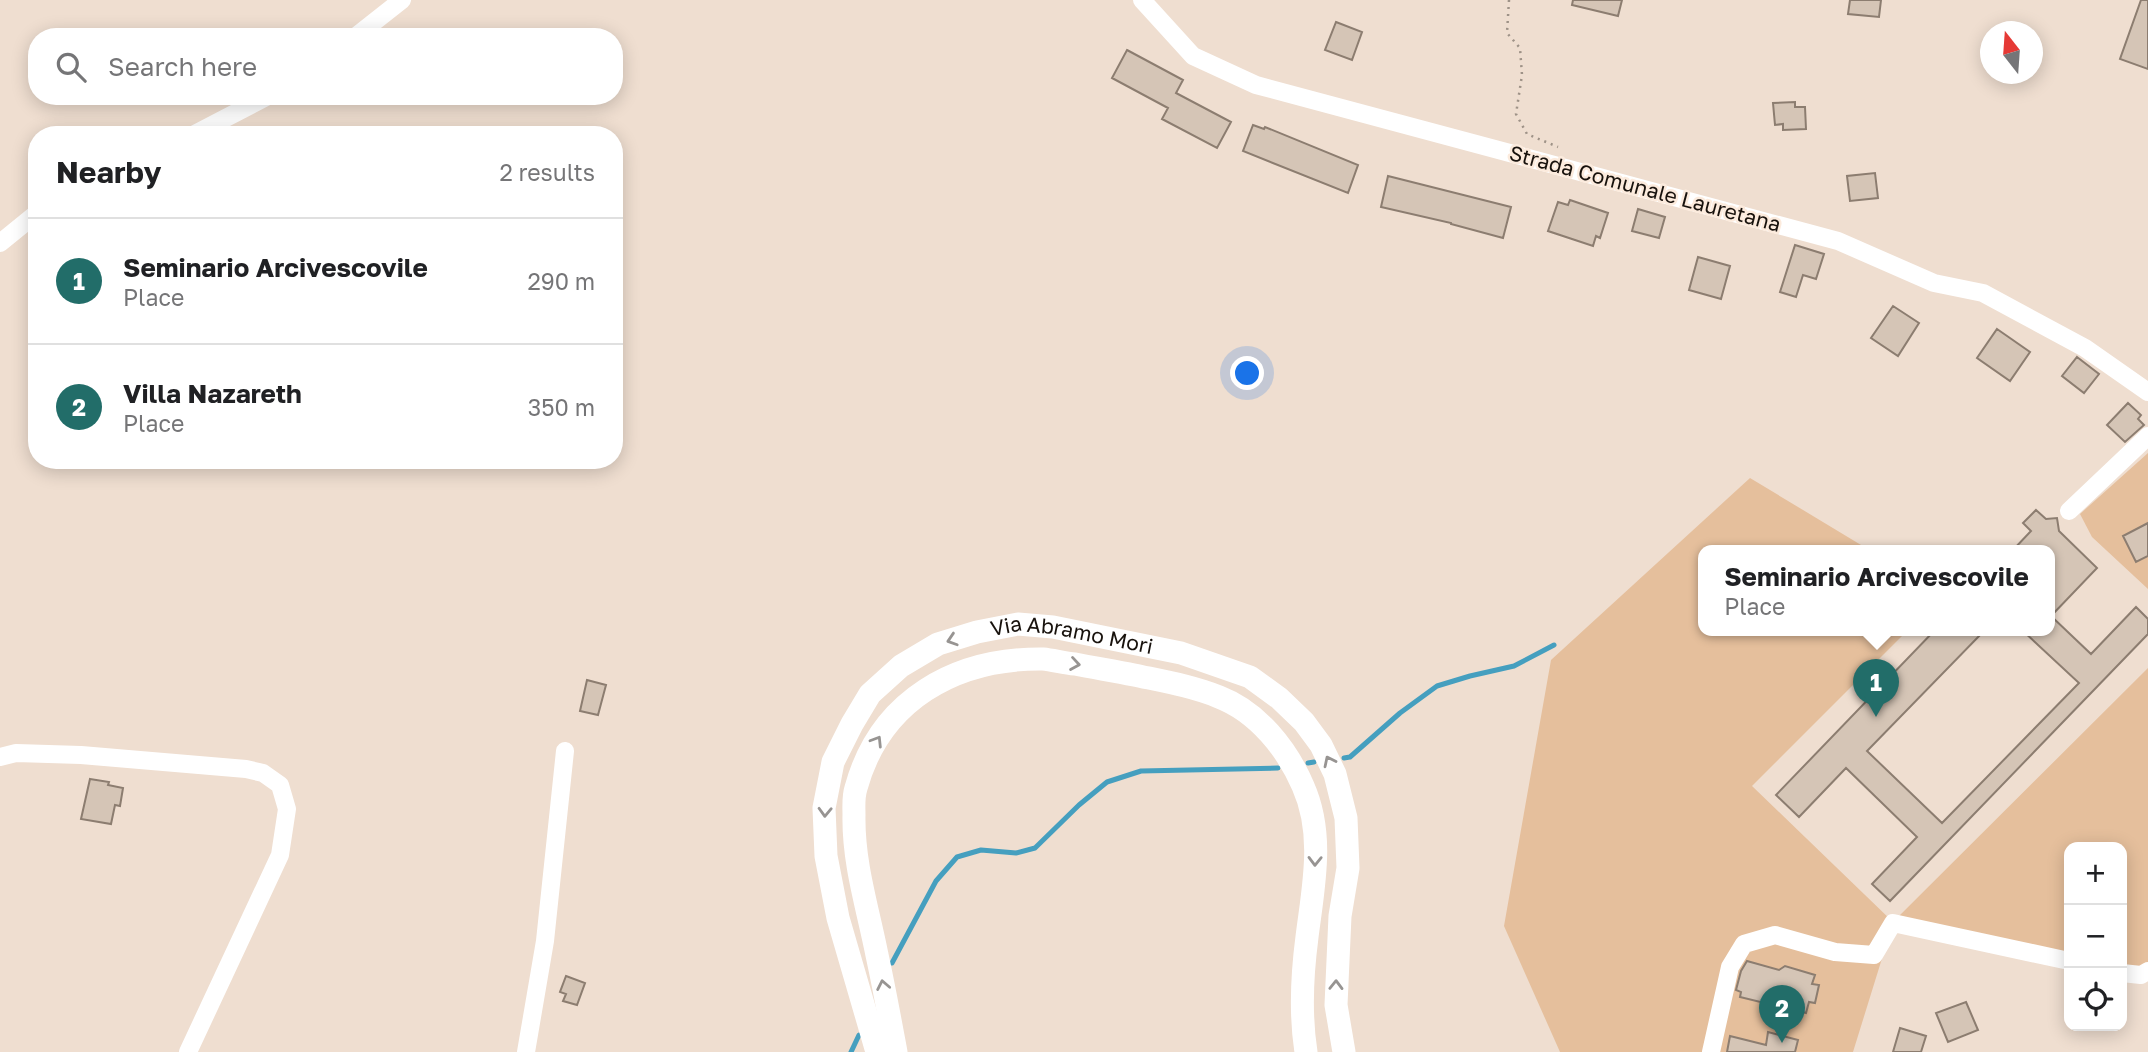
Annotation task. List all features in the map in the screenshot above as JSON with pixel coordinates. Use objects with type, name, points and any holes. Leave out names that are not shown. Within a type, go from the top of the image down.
[{"type":"main road","name":"Via Abramo Mori","points":[[877,1052],[838,918],[826,856],[824,808],[833,762],[870,694],[901,666],[938,645],[977,632],[1018,624],[1054,627],[1181,653],[1250,677],[1279,698],[1304,722],[1321,745],[1335,774],[1346,818],[1348,868],[1340,916],[1336,1005],[1344,1052]]},
{"type":"main road","name":"Via Abramo Mori","points":[[896,1052],[860,879],[854,833],[855,790],[870,752],[889,721],[918,694],[960,672],[999,662],[1045,659],[1121,672],[1220,697],[1249,714],[1274,738],[1291,761],[1305,790],[1316,834],[1315,881],[1306,939],[1303,985],[1302,1028],[1306,1052]]},
{"type":"street","points":[[366,28],[402,0]]},
{"type":"street","name":"Strada Comunale Lauretana","points":[[1142,0],[1193,56],[1256,85],[1838,241],[1934,283],[1983,293],[2085,348],[2148,392]]},
{"type":"street","points":[[210,126],[251,105]]},
{"type":"street","points":[[0,243],[28,220]]},
{"type":"street","points":[[2068,511],[2148,436]]},
{"type":"street","points":[[526,1052],[545,941],[565,751]]},
{"type":"street","points":[[0,757],[16,753],[81,755],[246,769],[262,773],[280,785],[287,809],[280,855],[188,1052]]},
{"type":"street","points":[[1711,1052],[1730,967],[1744,944],[1775,935],[1835,952],[1874,955],[1893,923],[2064,960]]},
{"type":"street","points":[[2127,974],[2141,975],[2148,971]]},
{"type":"path","points":[[1509,0],[1507,33],[1520,48],[1522,75],[1516,114],[1527,134],[1561,149]]},
{"type":"shaded area","points":[[2148,453],[2148,589],[2092,537],[2080,514]]},
{"type":"shaded area","points":[[1750,478],[1861,545],[1698,545],[1698,636],[1902,636],[1752,786],[1893,922],[2148,668],[2148,967],[2127,972],[2127,842],[2064,842],[2064,960],[1893,923],[1853,1052],[1560,1052],[1504,926],[1551,660]]},
{"type":"building","points":[[1573,0],[1622,0],[1618,16],[1572,5]]},
{"type":"building","points":[[1850,0],[1881,0],[1879,17],[1848,14]]},
{"type":"building","points":[[2141,0],[2148,0],[2148,69],[2120,59]]},
{"type":"building","points":[[1336,22],[1362,32],[1352,60],[1325,50]]},
{"type":"building","points":[[1127,50],[1183,80],[1176,93],[1231,122],[1217,148],[1162,119],[1168,108],[1112,78]]},
{"type":"building","points":[[1795,102],[1795,107],[1805,107],[1806,129],[1783,130],[1783,124],[1775,125],[1773,103]]},
{"type":"building","points":[[1253,125],[1264,129],[1265,127],[1358,165],[1348,193],[1243,151]]},
{"type":"building","points":[[1875,173],[1878,198],[1850,201],[1847,176]]},
{"type":"building","points":[[1388,176],[1511,207],[1503,238],[1381,207]]},
{"type":"building","points":[[1570,200],[1608,213],[1600,238],[1596,236],[1593,246],[1548,231],[1558,202],[1568,205]]},
{"type":"building","points":[[1638,209],[1665,217],[1659,238],[1632,231]]},
{"type":"building","points":[[1795,245],[1824,254],[1816,279],[1803,275],[1796,297],[1780,292]]},
{"type":"building","points":[[1698,257],[1730,266],[1721,299],[1689,290]]},
{"type":"building","points":[[1893,306],[1919,323],[1898,356],[1871,338]]},
{"type":"building","points":[[1997,329],[2030,352],[2010,381],[1977,358]]},
{"type":"building","points":[[2077,357],[2099,374],[2084,393],[2062,376]]},
{"type":"building","points":[[2128,403],[2141,415],[2138,419],[2144,425],[2125,442],[2107,425]]},
{"type":"building","points":[[2036,510],[2046,519],[2057,518],[2059,531],[2097,568],[2055,612],[2055,545],[2018,545],[2031,531],[2023,523]]},
{"type":"building","points":[[2148,523],[2148,556],[2136,562],[2123,536]]},
{"type":"building","points":[[2136,607],[2148,619],[2148,634],[1890,901],[1872,884],[1917,837],[1846,768],[1799,817],[1776,795],[1929,636],[1979,636],[1867,751],[1942,823],[2079,683],[2028,636],[2055,636],[2055,620],[2091,654]]},
{"type":"building","points":[[587,680],[606,685],[598,715],[580,711]]},
{"type":"building","points":[[90,779],[109,782],[108,785],[123,788],[120,806],[115,805],[111,824],[81,819]]},
{"type":"building","points":[[1747,961],[1779,970],[1785,966],[1815,975],[1812,984],[1819,985],[1815,1003],[1809,1002],[1806,1013],[1740,997],[1741,992],[1736,990]]},
{"type":"building","points":[[566,976],[585,983],[577,1005],[563,1001],[566,994],[560,992]]},
{"type":"building","points":[[1966,1002],[1978,1030],[1948,1042],[1936,1013]]},
{"type":"building","points":[[1900,1028],[1926,1036],[1921,1052],[1893,1052]]},
{"type":"building","points":[[1768,1032],[1798,1040],[1795,1052],[1727,1052],[1730,1036],[1766,1045]]},
{"type":"waterway","points":[[1344,758],[1350,757],[1400,713],[1437,686],[1514,666],[1554,645]]},
{"type":"waterway","points":[[1308,763],[1314,762]]},
{"type":"waterway","points":[[892,963],[936,881],[957,857],[981,850],[1016,853],[1035,848],[1107,782],[1141,771],[1278,768]]},
{"type":"waterway","points":[[851,1052],[859,1035]]},
{"type":"place","name":"Seminario Arcivescovile","points":[[1876,717]]},
{"type":"place","name":"Villa Nazareth","points":[[1782,1043]]}]
